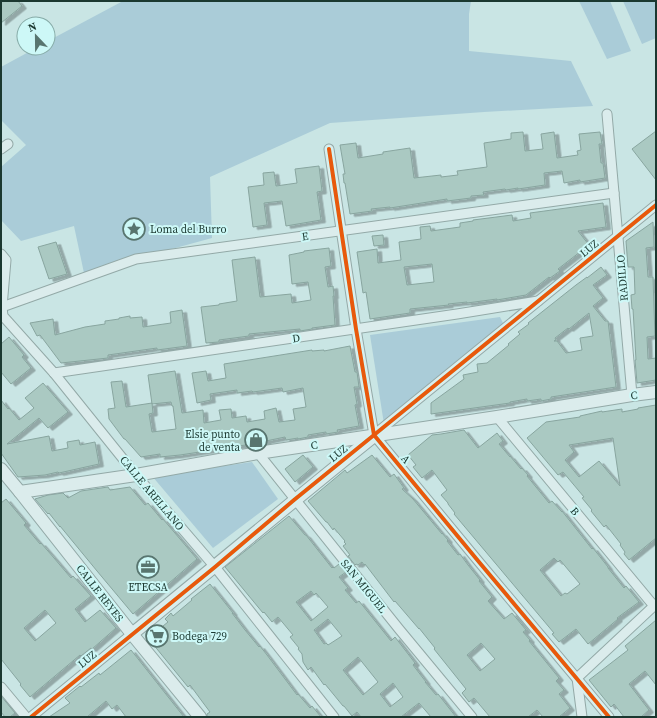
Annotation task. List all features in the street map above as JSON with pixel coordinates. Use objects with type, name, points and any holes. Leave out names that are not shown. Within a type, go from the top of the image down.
[{"type":"street","name":"RADILLO","points":[[607,114],[632,395]]},
{"type":"street","points":[[329,149],[356,329],[374,436]]},
{"type":"street","name":"E","points":[[2,307],[136,259],[614,193]]},
{"type":"street","name":"LUZ","points":[[32,717],[215,567],[294,500],[656,205]]},
{"type":"street","points":[[2,307],[3,257]]},
{"type":"street","name":"D","points":[[54,373],[538,301]]},
{"type":"street","name":"CALLE ARELLANO","points":[[2,307],[3,316],[54,373],[136,475],[215,567],[334,717]]},
{"type":"street","name":"C","points":[[20,492],[136,475],[258,453],[656,392]]},
{"type":"street","name":"B","points":[[497,417],[655,605]]},
{"type":"street","name":"A","points":[[374,436],[609,717]]},
{"type":"street","name":"SAN MIGUEL","points":[[258,453],[294,500],[472,717]]},
{"type":"street","name":"CALLE REYES","points":[[1,469],[200,717]]},
{"type":"street","points":[[582,717],[577,678],[655,605]]},
{"type":"street","points":[[1,687],[26,717]]},
{"type":"shaded area","points":[[123,1],[471,1],[469,14],[469,51],[571,61],[593,106],[330,123],[210,177],[212,238],[84,273],[74,226],[21,241],[1,220],[1,167],[26,145],[1,120],[1,67],[21,56],[56,56],[56,37]]},
{"type":"shaded area","points":[[579,1],[610,1],[631,51],[607,59]]},
{"type":"shaded area","points":[[623,1],[656,1],[656,38],[642,44]]},
{"type":"shaded area","points":[[500,317],[503,323],[501,330],[384,424],[370,335]]},
{"type":"shaded area","points":[[252,462],[278,499],[213,548],[152,476]]},
{"type":"building","points":[[1,1],[18,1],[22,6],[1,23]]},
{"type":"building","points":[[656,131],[656,180],[632,149]]},
{"type":"building","points":[[523,132],[525,151],[543,149],[541,134],[554,132],[557,158],[578,155],[577,151],[581,150],[579,134],[600,132],[602,144],[599,144],[601,163],[603,163],[605,178],[564,183],[562,171],[544,173],[545,185],[483,192],[484,195],[471,196],[471,198],[447,201],[447,199],[390,208],[371,209],[372,211],[350,214],[344,183],[343,174],[345,174],[340,145],[356,143],[358,158],[410,148],[414,178],[441,175],[441,177],[458,175],[457,171],[487,167],[484,143],[511,139],[511,133]]},
{"type":"building","points":[[319,166],[322,191],[317,192],[321,220],[286,226],[282,201],[264,203],[267,225],[253,227],[248,187],[264,185],[263,173],[274,172],[276,186],[297,183],[295,169]]},
{"type":"building","points":[[603,203],[606,227],[578,231],[589,245],[558,269],[560,271],[550,278],[549,277],[526,295],[497,300],[410,309],[410,313],[370,319],[366,292],[363,293],[357,252],[377,249],[378,263],[401,260],[399,242],[421,239],[420,227],[430,226],[431,231],[460,227],[460,223],[473,220],[512,215],[513,221],[531,218],[530,213]],"holes":[[[432,264],[434,282],[407,285],[404,267]]]},
{"type":"building","points":[[653,222],[654,247],[646,248],[648,277],[653,277],[655,336],[647,337],[648,359],[656,358],[656,380],[637,383],[631,295],[635,294],[634,267],[628,267],[626,241]]},
{"type":"building","points":[[383,235],[384,245],[374,246],[372,236]]},
{"type":"building","points":[[56,242],[67,274],[49,279],[38,247]]},
{"type":"building","points":[[329,248],[331,266],[325,267],[328,287],[333,286],[335,325],[300,331],[300,329],[249,334],[249,336],[206,343],[201,307],[237,301],[232,260],[255,257],[260,297],[291,294],[292,303],[311,300],[308,282],[292,284],[289,255],[304,251]]},
{"type":"building","points":[[601,267],[607,275],[593,285],[603,298],[593,306],[605,321],[608,321],[616,387],[551,397],[551,399],[541,401],[541,399],[527,401],[527,399],[510,403],[431,414],[431,403],[464,379],[463,375],[478,372],[477,364],[487,363],[509,345],[508,344],[520,334],[518,332],[529,324],[528,323]],"holes":[[[589,313],[593,336],[580,338],[582,350],[566,353],[557,341],[554,341],[556,340],[555,338]]]},
{"type":"building","points":[[182,310],[187,346],[157,350],[157,348],[108,355],[108,358],[61,363],[40,335],[37,336],[30,323],[53,319],[55,335],[85,327],[105,324],[105,321],[130,316],[130,318],[142,317],[143,327],[171,323],[170,312]]},
{"type":"building","points":[[9,337],[24,355],[22,357],[31,368],[11,384],[1,372],[1,344]]},
{"type":"building","points":[[350,346],[355,372],[357,372],[359,387],[354,387],[357,404],[355,405],[359,426],[337,430],[338,432],[308,435],[308,437],[298,439],[286,440],[285,437],[266,441],[267,442],[180,455],[160,457],[160,454],[141,457],[124,439],[109,419],[108,409],[115,408],[111,382],[122,381],[126,407],[152,403],[148,375],[175,371],[182,413],[203,410],[204,423],[221,420],[219,410],[231,409],[232,418],[246,416],[247,422],[265,419],[264,411],[276,408],[279,422],[295,420],[293,409],[306,407],[303,388],[283,392],[282,388],[237,393],[237,390],[210,394],[211,400],[197,403],[192,373],[206,371],[208,381],[226,378],[224,364],[312,350],[324,351]],"holes":[[[171,402],[173,406],[176,429],[152,432],[149,414],[153,413],[152,404]]]},
{"type":"building","points":[[43,383],[68,412],[48,428],[39,418],[7,444],[49,436],[52,451],[68,448],[67,442],[79,440],[80,445],[95,442],[99,464],[59,473],[18,477],[1,453],[1,400],[19,420],[34,408],[25,398]]},
{"type":"building","points":[[656,405],[656,538],[629,560],[624,554],[625,552],[620,545],[621,544],[606,525],[604,527],[591,511],[592,510],[582,498],[584,497],[563,472],[558,475],[527,438],[546,422],[580,417],[602,411],[622,409],[622,412]],"holes":[[[613,438],[620,486],[599,461],[579,477],[565,460],[574,452],[569,445]]]},
{"type":"building","points":[[464,430],[478,448],[497,433],[503,441],[499,444],[528,475],[527,476],[549,503],[552,501],[562,511],[624,588],[626,586],[639,602],[617,618],[618,619],[588,644],[576,629],[559,642],[552,634],[554,633],[454,514],[455,513],[441,495],[447,490],[432,470],[422,478],[413,467],[416,465],[408,455],[432,435]],"holes":[[[554,558],[558,562],[560,560],[580,584],[567,594],[565,593],[561,596],[540,570]]]},
{"type":"building","points":[[303,455],[313,467],[295,482],[285,469]]},
{"type":"building","points":[[372,455],[390,477],[394,474],[404,488],[402,489],[413,499],[480,580],[479,581],[492,597],[488,601],[504,619],[512,613],[526,630],[523,632],[530,640],[529,641],[559,678],[556,681],[564,690],[559,694],[570,708],[559,717],[543,717],[537,710],[528,717],[490,717],[474,698],[469,702],[462,693],[466,689],[419,628],[395,601],[394,602],[365,564],[364,565],[362,562],[355,565],[343,546],[346,544],[344,542],[345,541],[334,528],[333,530],[308,501],[345,470],[347,473]],"holes":[[[481,643],[495,659],[480,671],[467,655]]]},
{"type":"building","points":[[108,487],[110,490],[130,487],[145,505],[148,503],[162,520],[163,519],[197,559],[133,614],[49,513],[48,514],[35,499],[63,493],[68,498],[81,491]]},
{"type":"building","points":[[6,499],[26,523],[24,525],[40,544],[41,543],[71,578],[73,576],[91,596],[75,609],[85,622],[100,610],[116,628],[92,649],[91,648],[81,656],[80,655],[30,697],[1,659],[1,503]],"holes":[[[45,610],[56,623],[35,641],[24,628]]]},
{"type":"building","points":[[289,516],[332,568],[339,564],[346,572],[339,577],[348,588],[345,590],[356,603],[359,601],[391,641],[395,637],[415,663],[413,665],[425,682],[436,695],[438,694],[456,717],[431,717],[419,703],[401,717],[361,717],[357,712],[352,716],[325,684],[324,685],[311,667],[308,670],[303,662],[302,654],[298,649],[299,648],[290,637],[293,635],[278,617],[272,622],[225,567]],"holes":[[[311,591],[314,595],[316,593],[328,607],[311,621],[296,602]],[[328,619],[342,636],[328,645],[326,643],[324,644],[314,630]],[[358,657],[378,682],[363,695],[343,670]],[[393,683],[403,697],[390,707],[380,694]]]},
{"type":"building","points":[[210,584],[297,695],[298,694],[310,708],[312,706],[321,717],[207,717],[207,714],[210,712],[190,685],[188,687],[148,638],[168,622],[165,619],[171,613],[173,616]]},
{"type":"building","points":[[656,620],[656,685],[645,671],[629,684],[649,710],[641,717],[624,717],[614,704],[611,707],[589,680],[628,650],[625,646]]},
{"type":"building","points":[[131,650],[184,717],[126,717],[117,705],[112,709],[106,701],[87,717],[49,717],[70,703],[65,698],[99,673],[100,675]]},
{"type":"building","points":[[1,696],[15,713],[10,717],[5,717],[1,712]]},
{"type":"cycle path","points":[[329,149],[356,329],[374,435],[609,717]]},
{"type":"cycle path","points":[[31,717],[656,205]]},
{"type":"place","name":"Loma del Burro","points":[[134,229]]},
{"type":"place","name":"Elsie punto de venta","points":[[256,440]]},
{"type":"place","name":"ETECSA","points":[[148,567]]},
{"type":"place","name":"Bodega 729","points":[[157,636]]}]
